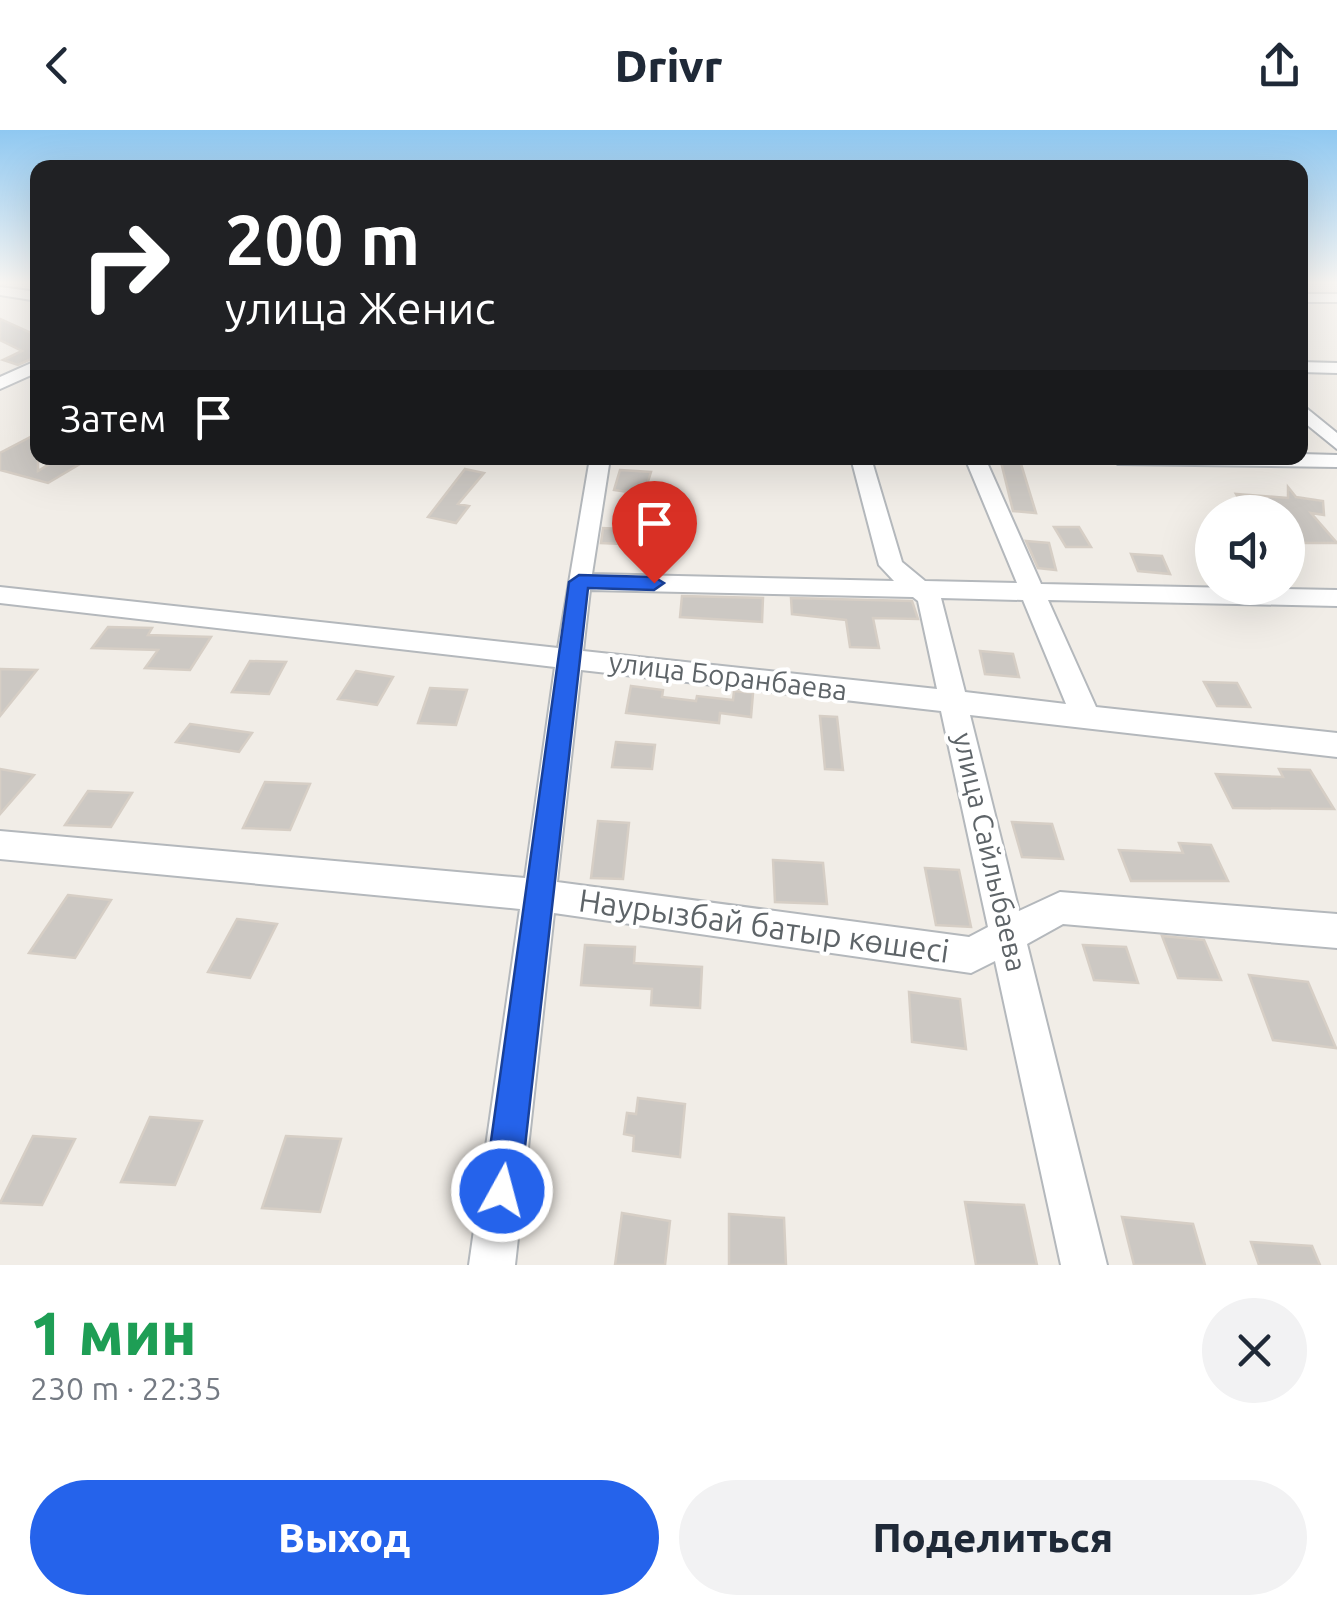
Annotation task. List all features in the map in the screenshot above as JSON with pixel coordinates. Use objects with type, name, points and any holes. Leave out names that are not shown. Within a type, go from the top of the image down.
[{"type":"street","points":[[0,366],[30,369]]},
{"type":"street","points":[[1308,367],[1337,368]]},
{"type":"street","points":[[0,384],[30,369]]},
{"type":"street","points":[[1308,417],[1337,443]]},
{"type":"street","points":[[1308,461],[1337,462]]},
{"type":"street","points":[[492,1265],[579,582],[599,465]]},
{"type":"street","name":"улица Сайлыбаева","points":[[863,465],[891,565],[929,598],[1084,1265]]},
{"type":"street","points":[[977,465],[1086,717]]},
{"type":"street","points":[[579,582],[1337,598]]},
{"type":"street","name":"улица Боранбаева","points":[[0,595],[1337,744]]},
{"type":"street","name":"Наурызбай батыр көшесі","points":[[0,845],[540,895],[971,956],[1060,908],[1337,931]]},
{"type":"building","points":[[0,335],[30,335],[30,360],[18,365],[3,360],[22,351],[0,340]]},
{"type":"building","points":[[30,437],[30,465],[38,465],[38,471],[48,465],[78,465],[48,483],[0,470],[0,453]]},
{"type":"building","points":[[1002,465],[1021,465],[1036,513],[1013,511]]},
{"type":"building","points":[[465,469],[484,473],[458,504],[469,506],[456,523],[428,517]]},
{"type":"building","points":[[620,470],[651,472],[641,504],[650,504],[645,545],[601,543],[603,528],[622,529],[628,492],[614,490]]},
{"type":"building","points":[[1305,498],[1323,501],[1324,515],[1311,513],[1337,543],[1305,543]]},
{"type":"building","points":[[1054,527],[1079,527],[1091,547],[1066,547]]},
{"type":"building","points":[[1026,541],[1049,543],[1056,570],[1038,568]]},
{"type":"building","points":[[1131,554],[1162,556],[1170,574],[1138,571]]},
{"type":"building","points":[[682,596],[763,598],[762,622],[680,617]]},
{"type":"building","points":[[791,598],[912,601],[918,619],[873,618],[879,648],[850,647],[846,620],[792,614]]},
{"type":"building","points":[[108,627],[152,628],[148,635],[211,637],[190,670],[145,668],[158,650],[92,648]]},
{"type":"building","points":[[980,651],[1013,654],[1019,677],[985,674]]},
{"type":"building","points":[[250,661],[286,662],[269,694],[232,692]]},
{"type":"building","points":[[0,669],[37,670],[0,716]]},
{"type":"building","points":[[356,671],[393,677],[377,705],[338,699]]},
{"type":"building","points":[[1204,682],[1237,683],[1250,707],[1217,706]]},
{"type":"building","points":[[631,686],[663,690],[662,697],[696,701],[697,696],[733,700],[734,691],[753,693],[751,717],[720,713],[719,723],[626,713]]},
{"type":"building","points":[[430,688],[467,690],[456,725],[418,723]]},
{"type":"building","points":[[820,716],[837,717],[843,770],[825,769]]},
{"type":"building","points":[[190,724],[252,733],[239,752],[176,742]]},
{"type":"building","points":[[616,742],[655,745],[652,769],[612,767]]},
{"type":"building","points":[[0,769],[34,775],[0,814]]},
{"type":"building","points":[[1279,769],[1310,770],[1334,809],[1233,808],[1216,774],[1283,777]]},
{"type":"building","points":[[265,782],[310,784],[290,830],[243,828]]},
{"type":"building","points":[[88,791],[132,793],[111,827],[65,825]]},
{"type":"building","points":[[598,821],[629,823],[623,879],[591,878]]},
{"type":"building","points":[[1012,822],[1052,824],[1063,859],[1022,857]]},
{"type":"building","points":[[1179,843],[1211,845],[1228,881],[1131,881],[1119,850],[1183,853]]},
{"type":"building","points":[[773,860],[823,863],[827,904],[775,902]]},
{"type":"building","points":[[925,868],[959,870],[971,927],[936,925]]},
{"type":"building","points":[[68,895],[111,900],[75,958],[29,953]]},
{"type":"building","points":[[237,919],[277,924],[250,978],[208,972]]},
{"type":"building","points":[[1162,936],[1204,940],[1221,980],[1178,978]]},
{"type":"building","points":[[585,945],[635,947],[634,963],[702,967],[700,1008],[651,1005],[652,989],[581,985]]},
{"type":"building","points":[[1083,945],[1126,947],[1138,983],[1094,980]]},
{"type":"building","points":[[1249,975],[1308,982],[1336,1048],[1273,1040]]},
{"type":"building","points":[[909,992],[960,999],[966,1049],[912,1042]]},
{"type":"building","points":[[638,1098],[685,1104],[680,1157],[633,1151],[634,1136],[624,1134],[627,1113],[636,1114]]},
{"type":"building","points":[[150,1117],[202,1121],[175,1185],[121,1182]]},
{"type":"building","points":[[33,1136],[75,1139],[42,1205],[0,1203]]},
{"type":"building","points":[[286,1136],[341,1139],[320,1212],[262,1208]]},
{"type":"building","points":[[965,1202],[1024,1205],[1037,1265],[976,1265]]},
{"type":"building","points":[[622,1213],[670,1221],[665,1265],[615,1265]]},
{"type":"building","points":[[729,1214],[784,1218],[786,1265],[729,1265]]},
{"type":"building","points":[[1122,1217],[1193,1224],[1205,1265],[1134,1265]]},
{"type":"building","points":[[1251,1242],[1312,1246],[1320,1265],[1259,1265]]},
{"type":"route","points":[[502,1191],[579,582],[654,583]]}]
